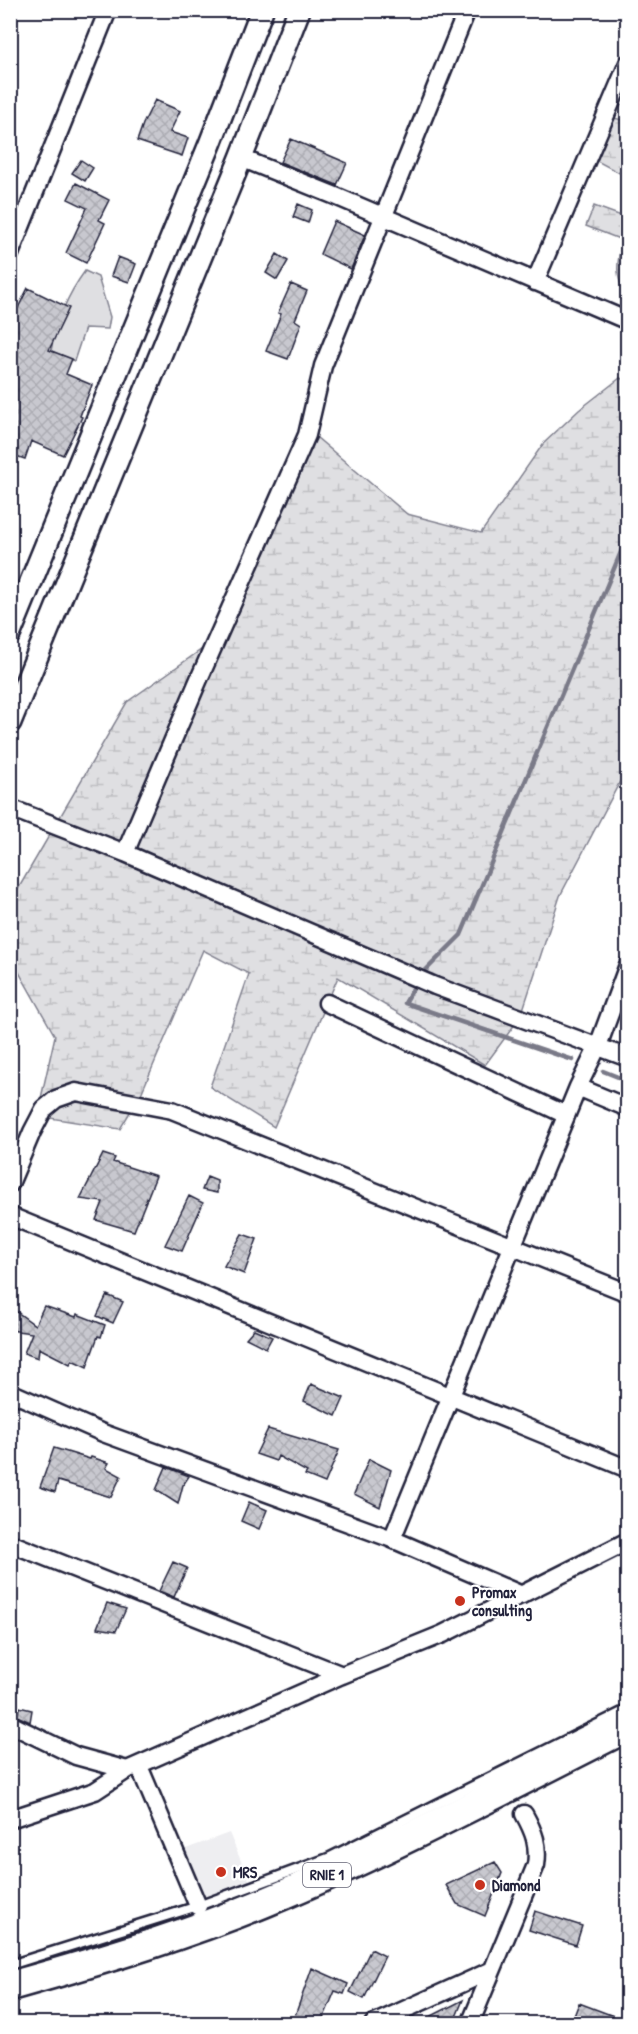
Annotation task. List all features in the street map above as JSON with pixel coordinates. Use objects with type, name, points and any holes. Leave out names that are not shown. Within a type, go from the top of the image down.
[{"type":"highway","name":"RNIE 1","points":[[10,1986],[206,1925],[284,1894],[381,1851],[627,1727]]},
{"type":"street","points":[[10,254],[108,10]]},
{"type":"street","points":[[10,633],[210,144],[262,10]]},
{"type":"street","points":[[10,722],[241,158],[299,10]]},
{"type":"street","points":[[125,853],[307,435],[323,366],[467,10]]},
{"type":"street","points":[[535,282],[627,63]]},
{"type":"street","points":[[241,158],[627,321]]},
{"type":"street","points":[[10,808],[125,853],[399,972],[627,1058]]},
{"type":"street","points":[[392,1539],[566,1115],[597,1046],[627,965]]},
{"type":"street","points":[[327,1003],[566,1115]]},
{"type":"street","points":[[578,1087],[627,1108]]},
{"type":"street","points":[[10,1184],[44,1109],[56,1099],[76,1092],[172,1110],[513,1245],[627,1293]]},
{"type":"street","points":[[10,1216],[627,1469]]},
{"type":"street","points":[[10,1392],[103,1432],[392,1539],[522,1595]]},
{"type":"street","points":[[10,1819],[94,1791],[133,1768],[342,1675],[443,1635],[627,1541]]},
{"type":"street","points":[[10,1543],[342,1675]]},
{"type":"street","points":[[10,1724],[76,1756],[133,1768]]},
{"type":"street","points":[[133,1768],[198,1906]]},
{"type":"street","points":[[470,2024],[490,1971],[536,1865],[537,1841],[524,1814]]},
{"type":"street","points":[[373,2024],[490,1971]]},
{"type":"lane","points":[[10,1965],[198,1906],[328,1858],[627,1709]]},
{"type":"shaded area","points":[[229,1833],[250,1882],[203,1901],[183,1850]]},
{"type":"green space","points":[[614,118],[627,121],[627,177],[595,160]]},
{"type":"green space","points":[[594,206],[627,218],[627,297],[618,276],[622,240],[586,226]]},
{"type":"green space","points":[[85,271],[98,277],[110,317],[108,329],[85,328],[74,361],[51,351],[64,309]]},
{"type":"green space","points":[[620,378],[627,381],[627,768],[560,896],[521,1016],[485,1065],[338,977],[274,1127],[210,1087],[249,974],[203,950],[141,1094],[120,1129],[37,1116],[55,1036],[11,958],[11,901],[127,702],[229,630],[310,432],[407,514],[481,533],[543,444],[579,410]]},
{"type":"building","points":[[155,100],[180,111],[170,132],[188,138],[182,156],[137,141]]},
{"type":"building","points":[[291,139],[347,163],[337,185],[280,162]]},
{"type":"building","points":[[81,160],[93,168],[85,181],[72,173]]},
{"type":"building","points":[[76,183],[109,200],[99,220],[105,223],[86,263],[66,253],[87,208],[68,199]]},
{"type":"building","points":[[298,204],[312,210],[308,223],[293,217]]},
{"type":"building","points":[[334,221],[365,235],[351,269],[320,254]]},
{"type":"building","points":[[277,254],[288,261],[277,280],[266,273]]},
{"type":"building","points":[[118,257],[136,264],[129,282],[111,276]]},
{"type":"building","points":[[291,284],[307,291],[295,320],[301,324],[288,359],[266,351],[281,314],[278,313]]},
{"type":"building","points":[[28,288],[69,308],[49,350],[72,359],[66,374],[92,385],[80,416],[82,417],[63,455],[31,441],[25,459],[10,454],[10,324]]},
{"type":"building","points":[[103,1154],[115,1158],[113,1162],[156,1176],[134,1231],[96,1220],[103,1202],[80,1199]]},
{"type":"building","points":[[207,1177],[217,1181],[217,1193],[202,1190]]},
{"type":"building","points":[[189,1196],[203,1203],[182,1251],[165,1245]]},
{"type":"building","points":[[242,1234],[257,1239],[244,1274],[224,1266]]},
{"type":"building","points":[[107,1295],[123,1302],[113,1323],[97,1316]]},
{"type":"building","points":[[44,1306],[76,1317],[77,1314],[105,1325],[101,1337],[98,1336],[87,1367],[72,1360],[70,1364],[39,1348],[38,1358],[24,1353],[32,1333],[10,1330],[10,1307],[35,1325]]},
{"type":"building","points":[[254,1329],[272,1337],[266,1348],[246,1338]]},
{"type":"building","points":[[311,1384],[344,1398],[336,1416],[304,1401]]},
{"type":"building","points":[[268,1429],[339,1450],[325,1483],[305,1475],[307,1472],[278,1456],[276,1461],[256,1454]]},
{"type":"building","points":[[54,1448],[109,1463],[106,1468],[121,1476],[111,1497],[58,1481],[55,1492],[40,1487]]},
{"type":"building","points":[[369,1459],[391,1470],[380,1507],[354,1494]]},
{"type":"building","points":[[166,1467],[189,1476],[183,1485],[178,1504],[156,1490]]},
{"type":"building","points":[[249,1502],[267,1510],[259,1529],[241,1521]]},
{"type":"building","points":[[173,1562],[187,1568],[174,1597],[159,1591]]},
{"type":"building","points":[[107,1603],[126,1609],[116,1631],[97,1628]]},
{"type":"building","points":[[19,1707],[32,1710],[30,1722],[17,1716]]},
{"type":"building","points":[[495,1862],[502,1873],[485,1916],[457,1904],[446,1885]]},
{"type":"building","points":[[535,1911],[582,1926],[576,1945],[529,1930]]},
{"type":"building","points":[[371,1949],[385,1956],[364,1999],[350,1992]]},
{"type":"building","points":[[312,1968],[348,1984],[344,1994],[335,1991],[321,2024],[292,2024]]},
{"type":"building","points":[[463,2000],[453,2024],[416,2024]]},
{"type":"building","points":[[579,2003],[627,2021],[627,2024],[571,2024]]},
{"type":"waterway","points":[[421,975],[461,935],[628,535]]},
{"type":"waterway","points":[[417,982],[405,1003],[573,1060]]},
{"type":"waterway","points":[[603,1071],[628,1081]]},
{"type":"place","name":"Promax consulting","points":[[460,1601]]},
{"type":"place","name":"MRS","points":[[221,1872]]},
{"type":"place","name":"Diamond","points":[[480,1885]]}]
